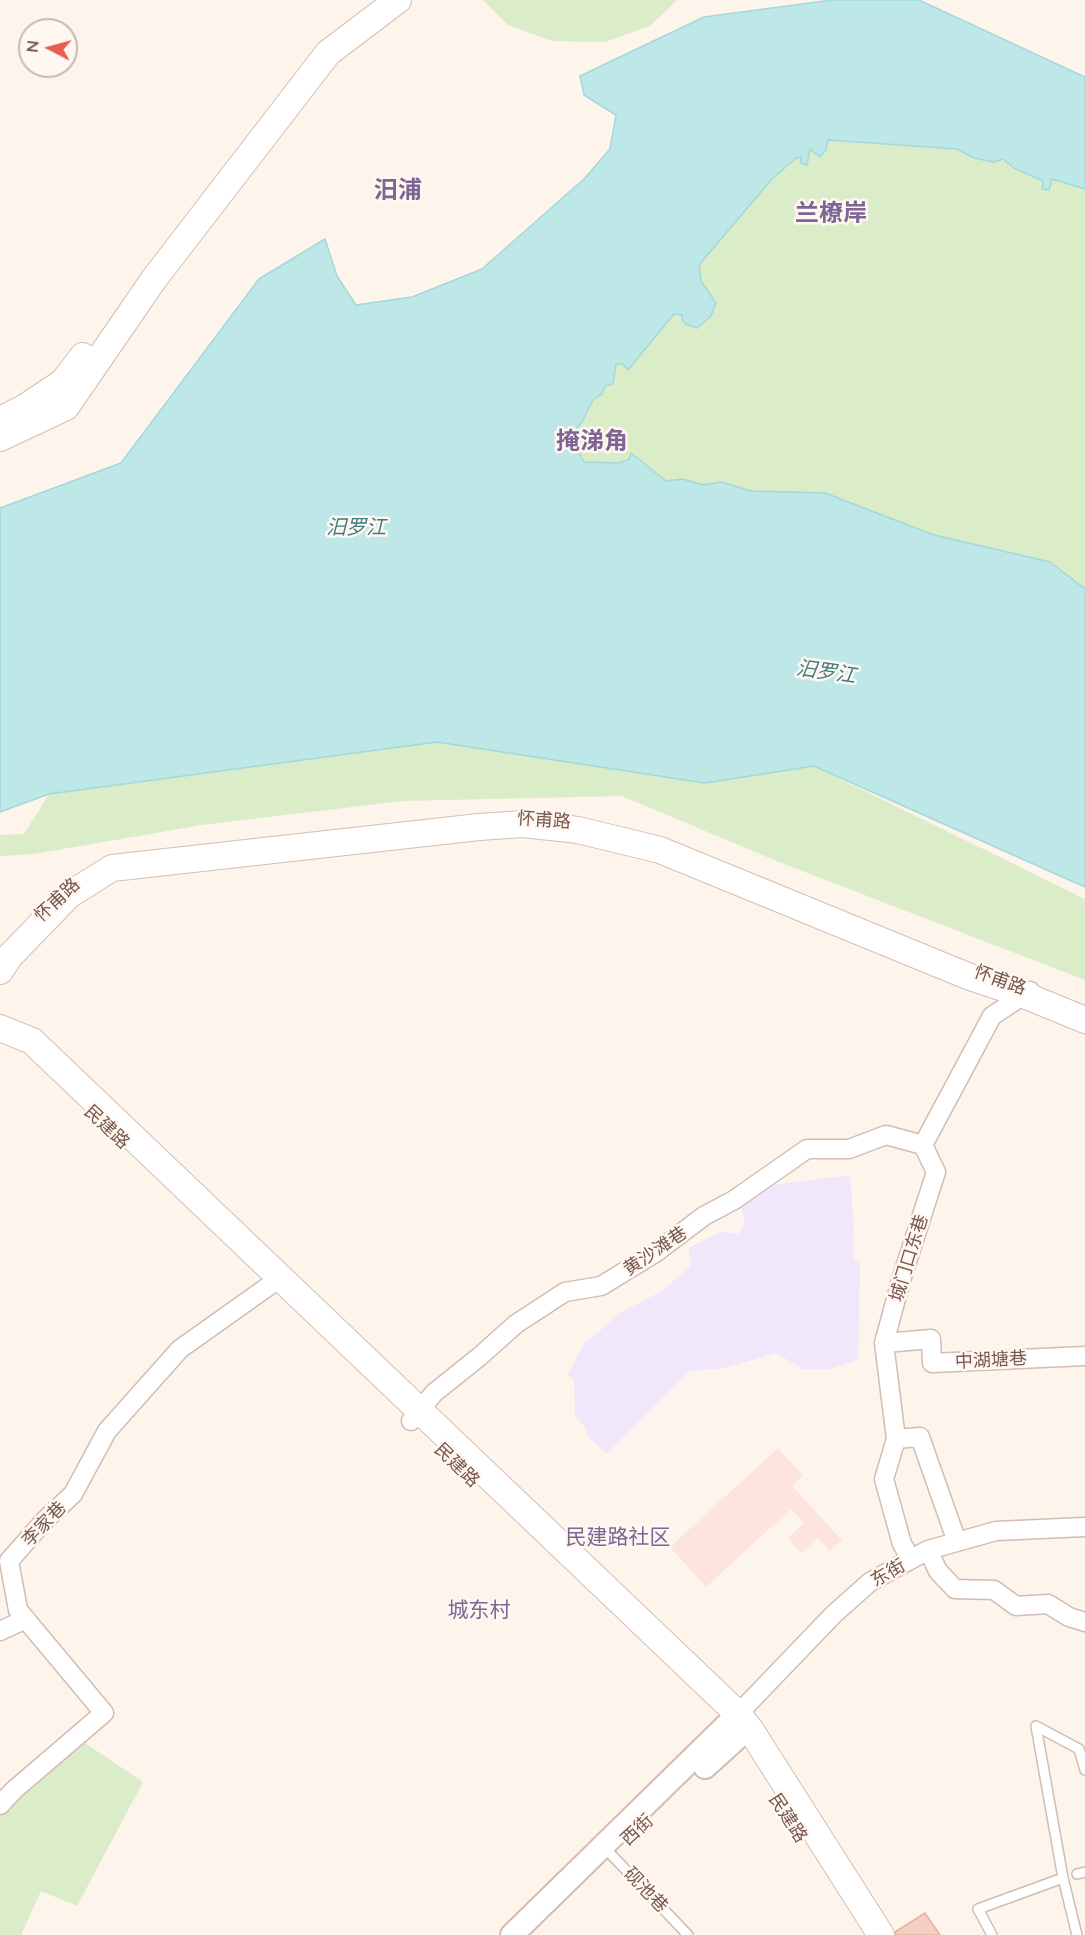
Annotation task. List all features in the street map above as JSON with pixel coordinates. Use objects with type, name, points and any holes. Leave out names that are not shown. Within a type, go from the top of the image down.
[{"type":"main road","points":[[0,420],[24,408],[63,382],[321,50],[384,0]]},
{"type":"main road","points":[[0,438],[66,407],[154,279],[328,53],[398,0]]},
{"type":"main road","name":"怀甫路","points":[[0,942],[25,930],[64,889],[109,859],[482,818],[534,818],[578,822],[664,843],[1027,993],[1085,1012]]},
{"type":"main road","points":[[0,971],[10,956],[69,895],[112,868],[523,824],[578,830],[660,850],[970,977],[1027,993],[1085,1020]]},
{"type":"main road","points":[[0,1028],[32,1041],[415,1415]]},
{"type":"main road","name":"民建路","points":[[0,1040],[25,1050],[415,1415],[738,1726],[863,1935]]},
{"type":"main road","points":[[738,1726],[881,1935]]},
{"type":"street","points":[[923,1144],[992,1016],[1027,993]]},
{"type":"street","name":"黄沙滩巷","points":[[415,1415],[434,1392],[479,1357],[516,1323],[565,1292],[601,1286],[655,1253],[704,1216],[734,1200],[807,1149],[849,1149],[886,1135],[923,1144]]},
{"type":"street","name":"城门口东巷","points":[[911,1559],[902,1544],[884,1479],[896,1438],[885,1343],[902,1277],[936,1172],[923,1144]]},
{"type":"street","name":"李家巷","points":[[0,1805],[14,1790],[104,1713],[18,1610],[9,1561],[45,1520],[73,1494],[107,1431],[180,1349],[273,1283]]},
{"type":"street","name":"中湖塘巷","points":[[885,1343],[931,1339],[932,1363],[1085,1356]]},
{"type":"street","points":[[896,1438],[920,1437],[957,1542]]},
{"type":"street","name":"东街","points":[[738,1726],[834,1614],[870,1582],[928,1550],[996,1531],[1085,1527]]},
{"type":"street","points":[[928,1550],[938,1571],[955,1589],[994,1590],[1016,1606],[1048,1604],[1069,1617],[1085,1622]]},
{"type":"street","points":[[0,1631],[26,1619]]},
{"type":"street","name":"西街","points":[[512,1935],[607,1850],[738,1726]]},
{"type":"street","name":"西街","points":[[528,1935],[607,1850]]},
{"type":"lane","points":[[1077,1935],[1063,1878],[1036,1726],[1079,1749],[1085,1770]]},
{"type":"lane","name":"砚池巷","points":[[607,1850],[688,1935]]},
{"type":"lane","points":[[992,1935],[978,1909],[1063,1878]]},
{"type":"shaded area","points":[[850,1175],[854,1228],[853,1256],[860,1266],[858,1360],[829,1369],[803,1369],[776,1353],[725,1368],[690,1371],[607,1454],[588,1437],[585,1427],[575,1416],[574,1380],[568,1374],[584,1344],[623,1311],[662,1291],[691,1266],[689,1248],[722,1231],[738,1235],[745,1222],[741,1205],[771,1185]]},
{"type":"shaded area","points":[[778,1448],[803,1475],[792,1486],[842,1540],[830,1551],[818,1538],[801,1553],[788,1538],[804,1523],[791,1509],[706,1587],[670,1547]]},
{"type":"green space","points":[[483,0],[677,0],[650,26],[605,42],[552,41],[508,25]]},
{"type":"green space","points":[[828,140],[957,149],[974,158],[1003,159],[1014,168],[1043,181],[1043,189],[1052,179],[1085,189],[1085,589],[1050,562],[934,535],[825,493],[751,491],[721,482],[703,485],[683,479],[666,481],[631,453],[629,459],[619,463],[584,462],[570,436],[582,422],[593,400],[602,394],[605,386],[613,384],[616,364],[623,364],[628,369],[674,314],[707,321],[716,302],[701,281],[698,265],[772,179],[796,158],[808,156],[810,149],[826,150]]},
{"type":"green space","points":[[437,742],[705,783],[814,766],[1085,899],[1085,980],[779,862],[622,796],[402,801],[202,825],[34,854],[0,856],[0,835],[24,834],[49,794]]},
{"type":"green space","points":[[82,1741],[143,1782],[77,1906],[41,1891],[21,1935],[0,1935],[0,1817],[17,1798]]},
{"type":"water","name":"汨罗江","points":[[832,0],[919,0],[1085,77],[1085,189],[1052,179],[1049,190],[1042,189],[1043,181],[1014,168],[1003,159],[994,162],[974,158],[957,149],[828,140],[826,150],[820,157],[810,149],[807,165],[801,163],[801,157],[796,158],[772,179],[699,265],[701,281],[716,303],[711,316],[697,328],[686,324],[682,320],[682,315],[674,314],[628,370],[623,364],[616,364],[613,384],[605,386],[602,394],[593,400],[582,422],[570,436],[584,462],[619,463],[629,459],[631,453],[666,481],[683,479],[703,485],[721,482],[751,491],[825,493],[934,535],[1050,562],[1085,589],[1085,887],[814,766],[705,783],[437,742],[49,794],[0,812],[0,508],[121,463],[259,279],[325,239],[337,276],[356,305],[412,297],[482,269],[585,178],[610,149],[616,115],[584,95],[580,76],[704,17]]},
{"type":"building","points":[[925,1913],[940,1935],[896,1935],[895,1932]]},
{"type":"district","name":"汨浦","points":[[398,190]]},
{"type":"district","name":"兰橑岸","points":[[831,213]]},
{"type":"district","name":"掩涕角","points":[[592,441]]},
{"type":"district","name":"民建路社区","points":[[618,1537]]},
{"type":"district","name":"城东村","points":[[479,1610]]}]
